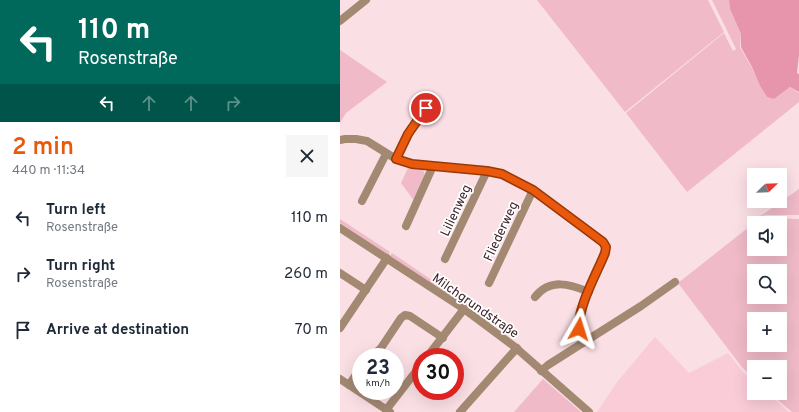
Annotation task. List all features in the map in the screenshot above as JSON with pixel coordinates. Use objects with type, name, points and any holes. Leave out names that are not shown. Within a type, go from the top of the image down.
[{"type":"street","points":[[340,21],[366,0]]},
{"type":"street","points":[[396,159],[408,134],[426,108]]},
{"type":"street","points":[[340,140],[356,139],[367,141],[380,148],[386,154],[412,164],[487,171],[502,174],[533,190],[603,242],[606,247],[605,253],[578,319],[579,329],[585,342]]},
{"type":"street","points":[[362,201],[386,154]]},
{"type":"street","points":[[406,226],[433,166]]},
{"type":"street","name":"Lilienweg","points":[[446,259],[487,171]]},
{"type":"street","name":"Fliederweg","points":[[490,283],[533,190]]},
{"type":"street","name":"Milchgrundstraße","points":[[340,228],[464,310],[516,348],[590,412]]},
{"type":"street","points":[[340,328],[387,258]]},
{"type":"street","points":[[340,273],[366,290]]},
{"type":"street","points":[[541,371],[675,282]]},
{"type":"street","points":[[534,297],[548,286],[559,284],[572,284],[589,292]]},
{"type":"street","points":[[435,348],[464,310]]},
{"type":"street","points":[[381,348],[401,318],[405,316],[410,316],[442,338]]},
{"type":"street","points":[[460,412],[516,348]]},
{"type":"street","points":[[340,379],[388,411],[412,378]]},
{"type":"shaded area","points":[[537,0],[708,0],[724,32],[625,112]]},
{"type":"shaded area","points":[[712,0],[729,0],[730,9],[741,34],[740,47],[767,97],[774,99],[790,87],[799,93],[799,102],[687,192],[626,113],[724,33],[733,51],[736,49]]},
{"type":"shaded area","points":[[729,0],[799,0],[799,55],[797,73],[799,74],[799,92],[790,87],[774,99],[767,97],[741,47],[741,34],[730,9]]},
{"type":"shaded area","points":[[340,50],[387,82],[346,113],[340,123]]},
{"type":"shaded area","points":[[408,168],[423,170],[425,174],[423,186],[415,202],[401,183]]},
{"type":"shaded area","points":[[799,189],[799,215],[760,216],[772,208],[787,208],[787,197]]},
{"type":"shaded area","points":[[340,219],[390,252],[388,255],[340,223]]},
{"type":"shaded area","points":[[787,219],[799,219],[799,412],[792,412],[778,400],[787,400],[787,360],[747,360],[747,372],[678,283],[747,229],[747,256],[787,256]]},
{"type":"shaded area","points":[[392,253],[470,306],[463,305],[390,256]]},
{"type":"shaded area","points":[[655,337],[689,373],[728,353],[747,376],[747,400],[775,400],[789,412],[597,412],[617,382]]},
{"type":"shaded area","points":[[543,379],[581,412],[514,412]]},
{"type":"route","points":[[426,108],[408,134],[396,159],[412,164],[487,171],[502,174],[533,190],[603,242],[606,247],[605,253],[581,308],[578,319],[579,329]]}]
